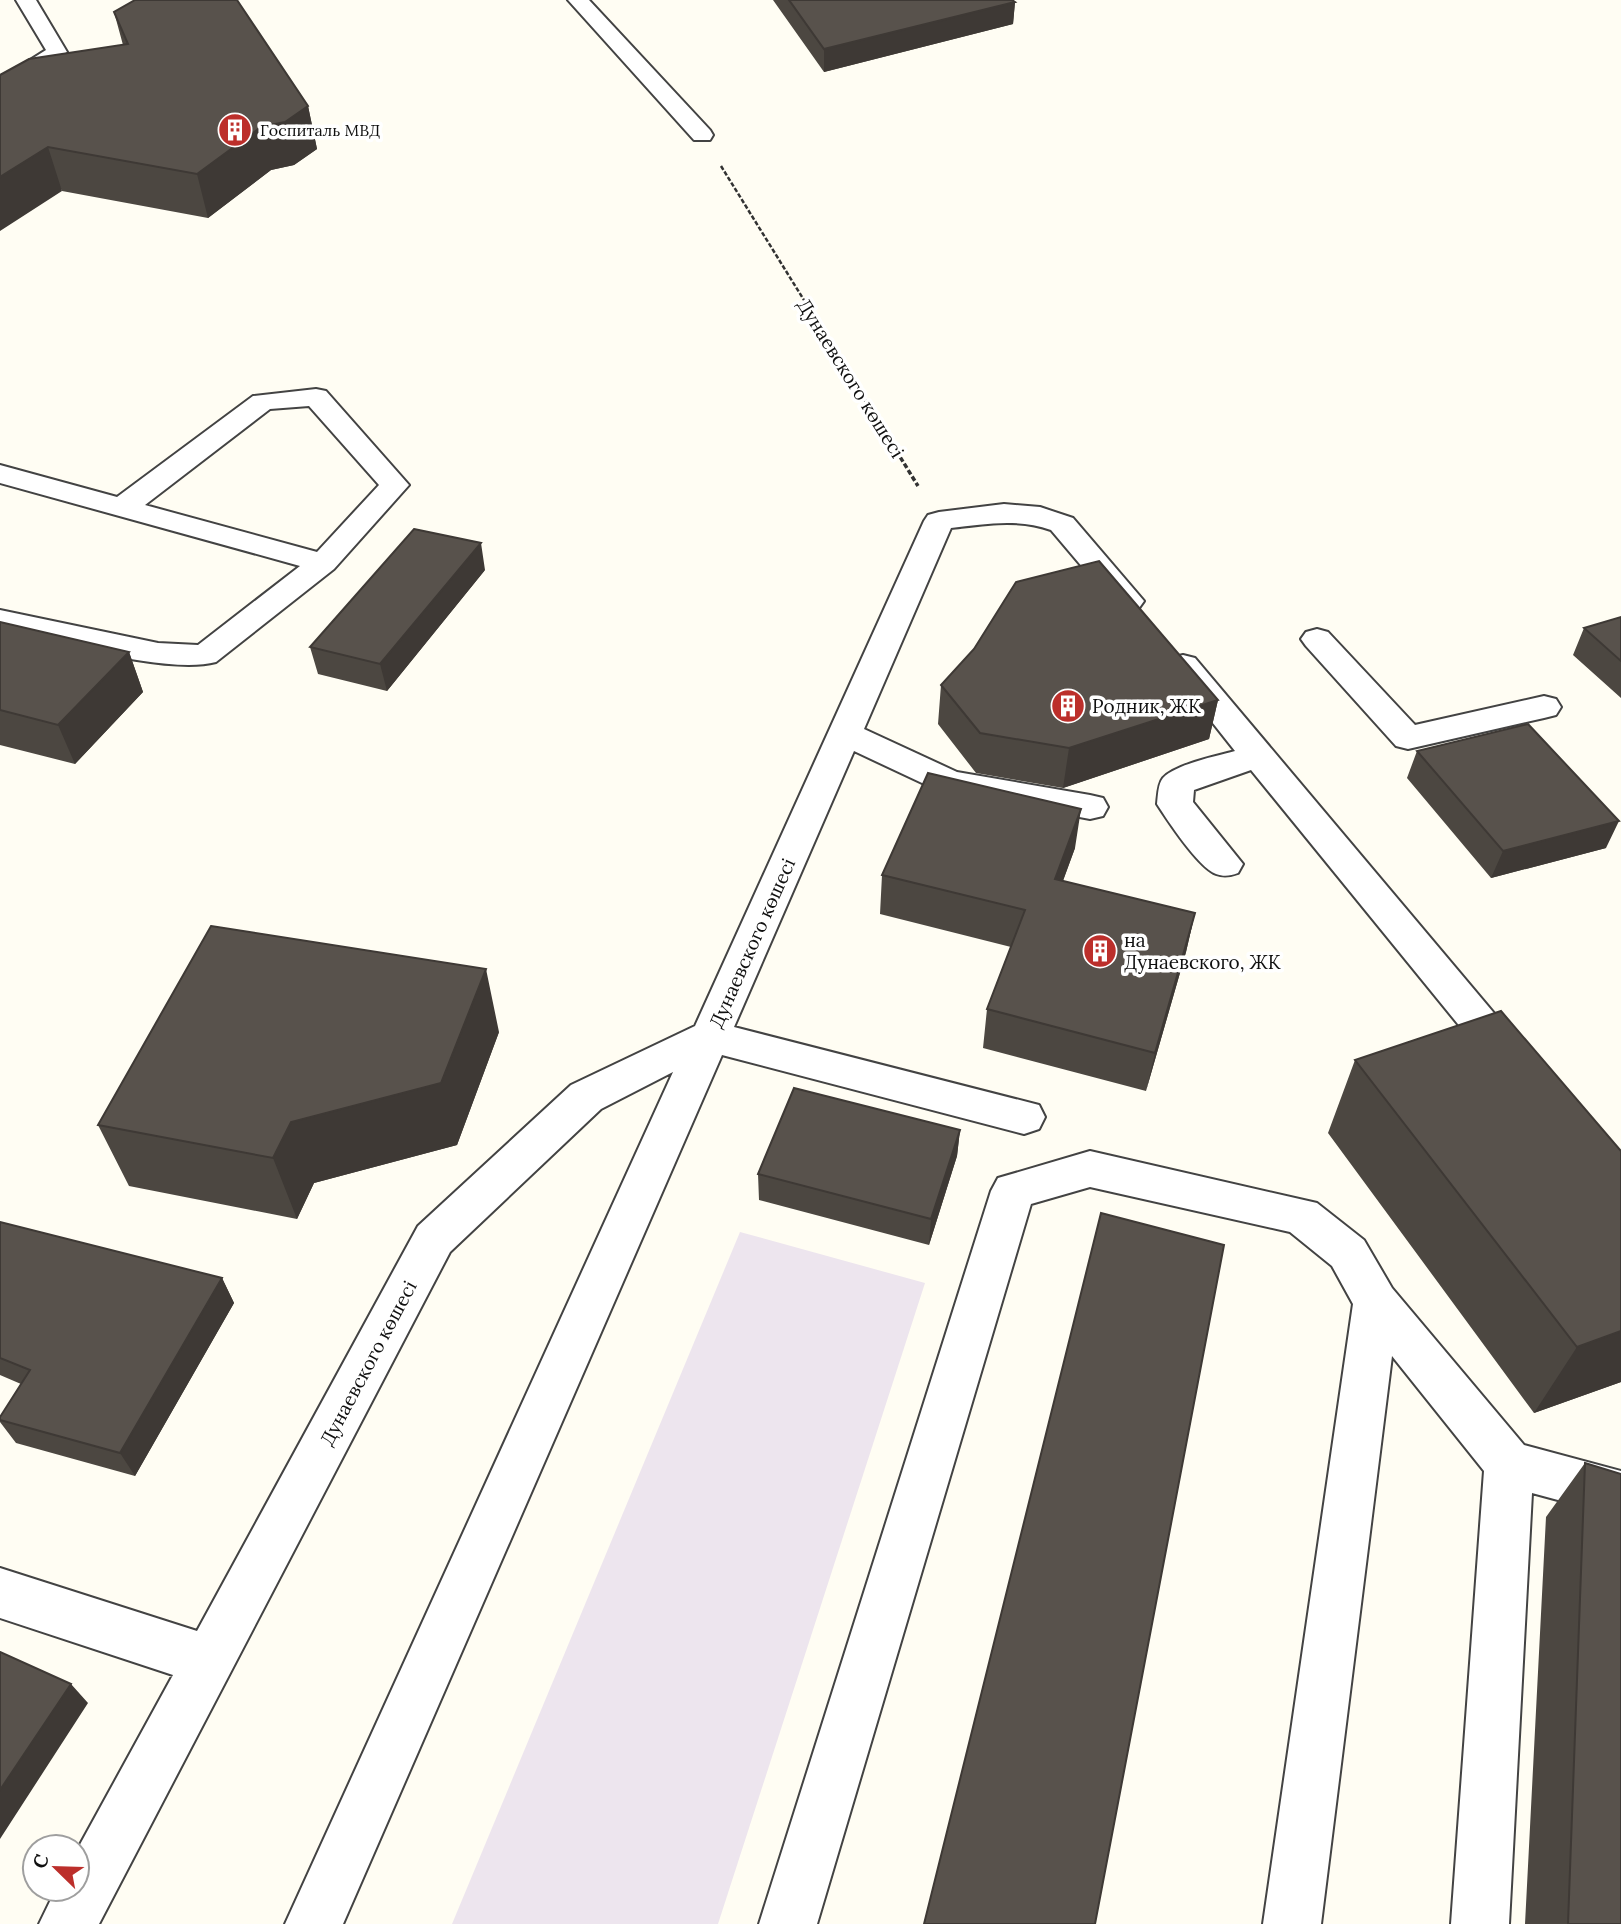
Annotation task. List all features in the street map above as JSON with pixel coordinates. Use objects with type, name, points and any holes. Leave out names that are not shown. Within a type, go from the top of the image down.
[{"type":"street","points":[[0,88],[57,52],[26,0]]},
{"type":"street","points":[[578,0],[702,135]]},
{"type":"street","points":[[0,620],[158,653],[205,655],[323,563],[395,485],[316,397],[263,402],[123,507]]},
{"type":"street","points":[[0,474],[323,563]]},
{"type":"street","points":[[939,521],[1004,513],[1040,516],[1062,524],[1261,755],[1534,1087]]},
{"type":"street","name":"Дунаевского көшесі","points":[[68,1924],[434,1239],[586,1097],[710,1036],[939,521]]},
{"type":"street","points":[[1317,639],[1408,738],[1544,707]]},
{"type":"street","points":[[846,734],[949,782],[1090,807]]},
{"type":"street","points":[[1225,864],[1175,804],[1177,784],[1194,775],[1261,755]]},
{"type":"street","points":[[314,1924],[710,1036],[1024,1117]]},
{"type":"street","points":[[788,1924],[1013,1191],[1090,1169],[1302,1216],[1349,1254],[1376,1302],[1509,1464],[1621,1494]]},
{"type":"street","points":[[1292,1924],[1376,1302]]},
{"type":"street","points":[[1480,1924],[1509,1464]]},
{"type":"street","points":[[0,1593],[209,1661]]},
{"type":"path","name":"Дунаевского көшесі","points":[[702,135],[939,521]]},
{"type":"shaded area","points":[[740,1232],[925,1283],[718,1924],[452,1924]]},
{"type":"building","name":"Госпиталь МВД","points":[[135,0],[237,0],[308,106],[285,122],[261,127],[197,174],[48,147],[0,177],[0,75],[29,59],[128,44],[114,12]]},
{"type":"building","points":[[789,0],[1012,0],[1015,2],[824,49]]},
{"type":"building","points":[[414,529],[481,543],[380,664],[310,647]]},
{"type":"building","name":"Родник, ЖК","points":[[1099,561],[1218,700],[1069,748],[980,733],[941,685],[974,649],[1016,582]]},
{"type":"building","points":[[1621,617],[1621,661],[1584,628]]},
{"type":"building","points":[[0,622],[129,652],[58,725],[0,710]]},
{"type":"building","points":[[1528,724],[1619,821],[1503,851],[1417,751]]},
{"type":"building","name":"на Дунаевского, ЖК","points":[[928,773],[1081,809],[1055,879],[1195,913],[1155,1053],[987,1009],[1025,910],[882,875]]},
{"type":"building","points":[[211,926],[486,969],[441,1083],[291,1122],[273,1158],[98,1125]]},
{"type":"building","points":[[1501,1011],[1621,1151],[1621,1331],[1577,1347],[1355,1060]]},
{"type":"building","points":[[794,1088],[960,1130],[931,1219],[758,1174]]},
{"type":"building","points":[[1101,1213],[1224,1245],[1095,1924],[924,1924]]},
{"type":"building","points":[[0,1222],[222,1278],[120,1453],[0,1420],[30,1370],[0,1358]]},
{"type":"building","points":[[1585,1463],[1621,1474],[1621,1924],[1568,1924]]},
{"type":"building","points":[[0,1652],[71,1684],[0,1790]]},
{"type":"place","name":"Госпиталь МВД","points":[[235,130]]},
{"type":"place","name":"Родник, ЖК","points":[[1068,706]]},
{"type":"place","name":"на Дунаевского, ЖК","points":[[1100,951]]}]
